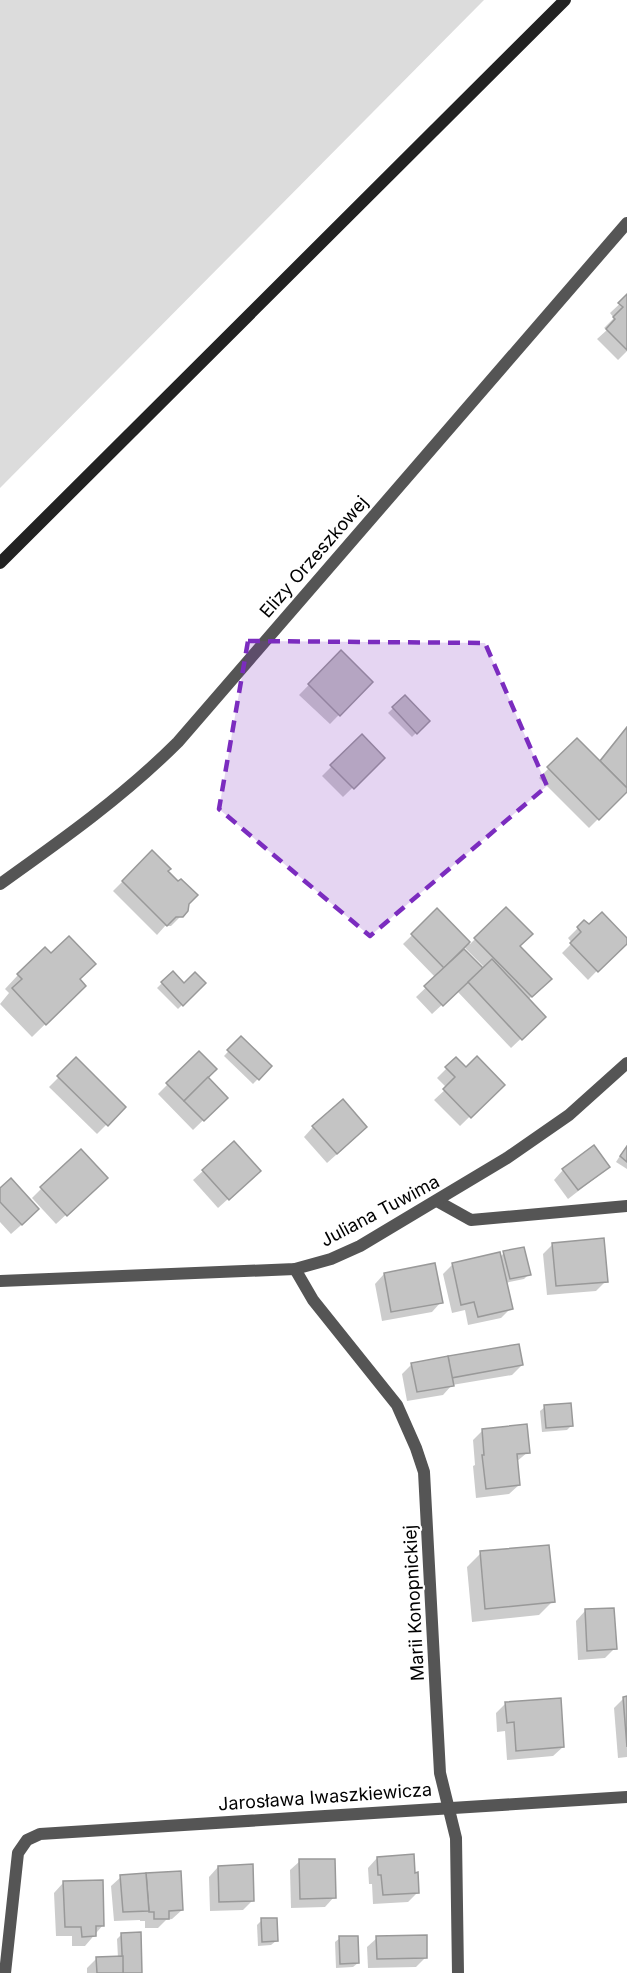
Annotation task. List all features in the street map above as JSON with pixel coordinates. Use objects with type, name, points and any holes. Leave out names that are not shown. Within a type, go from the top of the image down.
[{"type":"main road","points":[[0,563],[566,0]]},
{"type":"street","name":"Elizy Orzeszkowej","points":[[0,884],[107,807],[178,742],[627,223]]},
{"type":"street","name":"Juliana Tuwima","points":[[0,1281],[296,1269],[331,1259],[360,1246],[507,1158],[569,1115],[627,1063]]},
{"type":"street","points":[[437,1201],[471,1220],[627,1206]]},
{"type":"street","name":"Marii Konopnickiej","points":[[296,1269],[313,1300],[397,1405],[424,1472],[440,1773],[456,1838],[458,1973]]},
{"type":"street","name":"Jarosława Iwaszkiewicza","points":[[5,1973],[16,1861],[21,1846],[40,1833],[627,1797]]},
{"type":"highlighted area","points":[[248,641],[485,643],[547,786],[370,936],[219,809]]},
{"type":"shaded area","points":[[0,0],[484,0],[0,488]]},
{"type":"building","points":[[627,294],[627,350],[606,329],[623,307],[618,303]]},
{"type":"building","points":[[341,650],[373,682],[340,716],[308,684]]},
{"type":"building","points":[[405,695],[430,721],[417,734],[392,707]]},
{"type":"building","points":[[627,727],[627,788],[600,761]]},
{"type":"building","points":[[362,734],[385,758],[354,789],[330,765]]},
{"type":"building","points":[[577,738],[627,788],[627,792],[599,820],[547,767]]},
{"type":"building","points":[[152,850],[171,869],[168,871],[178,881],[181,879],[198,895],[189,904],[188,911],[183,917],[176,917],[167,926],[122,881]]},
{"type":"building","points":[[506,907],[533,934],[520,946],[552,979],[532,997],[474,938]]},
{"type":"building","points":[[437,908],[470,942],[444,968],[411,934]]},
{"type":"building","points":[[602,912],[627,938],[627,944],[598,972],[570,943],[581,932],[577,927],[584,920],[589,924]]},
{"type":"building","points":[[69,936],[96,964],[80,979],[86,986],[46,1025],[12,988],[22,979],[17,974],[45,947],[51,953]]},
{"type":"building","points":[[464,949],[483,968],[443,1006],[424,986]]},
{"type":"building","points":[[492,959],[546,1017],[522,1040],[468,982]]},
{"type":"building","points":[[173,971],[184,983],[195,972],[206,983],[183,1006],[161,982]]},
{"type":"building","points":[[241,1036],[272,1066],[259,1080],[227,1050]]},
{"type":"building","points":[[199,1051],[217,1069],[184,1101],[166,1083]]},
{"type":"building","points":[[477,1056],[505,1085],[471,1118],[443,1089],[455,1077],[445,1067],[456,1057],[466,1067]]},
{"type":"building","points":[[76,1057],[126,1107],[108,1126],[57,1076]]},
{"type":"building","points":[[208,1077],[228,1098],[204,1121],[184,1101]]},
{"type":"building","points":[[343,1099],[367,1127],[337,1154],[312,1126]]},
{"type":"building","points":[[234,1141],[261,1171],[229,1200],[202,1170]]},
{"type":"building","points":[[594,1145],[610,1167],[578,1190],[562,1169]]},
{"type":"building","points":[[627,1146],[627,1162],[620,1156]]},
{"type":"building","points":[[81,1149],[108,1178],[67,1216],[40,1187]]},
{"type":"building","points":[[11,1178],[39,1209],[22,1225],[0,1202],[0,1188]]},
{"type":"building","points":[[604,1238],[608,1282],[556,1286],[552,1243]]},
{"type":"building","points":[[524,1247],[531,1275],[510,1279],[503,1251]]},
{"type":"building","points":[[500,1252],[513,1309],[478,1317],[474,1302],[461,1305],[452,1263]]},
{"type":"building","points":[[435,1263],[443,1303],[391,1312],[384,1273]]},
{"type":"building","points":[[519,1344],[523,1365],[451,1378],[448,1356]]},
{"type":"building","points":[[448,1356],[454,1386],[417,1392],[411,1363]]},
{"type":"building","points":[[571,1403],[573,1426],[546,1428],[544,1405]]},
{"type":"building","points":[[527,1424],[530,1453],[517,1454],[520,1485],[486,1489],[482,1429]]},
{"type":"building","points":[[549,1545],[555,1602],[485,1609],[480,1551]]},
{"type":"building","points":[[614,1608],[617,1649],[587,1651],[585,1609]]},
{"type":"building","points":[[627,1696],[627,1747],[623,1697]]},
{"type":"building","points":[[561,1698],[564,1747],[516,1751],[514,1722],[507,1723],[505,1702]]},
{"type":"building","points":[[414,1854],[419,1893],[383,1895],[381,1875],[378,1875],[377,1857]]},
{"type":"building","points":[[299,1859],[335,1859],[336,1898],[300,1899]]},
{"type":"building","points":[[253,1864],[254,1901],[219,1902],[218,1866]]},
{"type":"building","points":[[181,1871],[183,1910],[169,1911],[169,1919],[154,1919],[154,1912],[149,1912],[146,1873]]},
{"type":"building","points":[[146,1873],[149,1911],[123,1912],[120,1875]]},
{"type":"building","points":[[103,1880],[104,1926],[96,1926],[96,1936],[82,1937],[81,1927],[65,1927],[63,1881]]},
{"type":"building","points":[[261,1918],[277,1918],[278,1941],[262,1942]]},
{"type":"building","points":[[141,1932],[142,1973],[123,1973],[121,1933]]},
{"type":"building","points":[[427,1935],[427,1958],[377,1959],[376,1936]]},
{"type":"building","points":[[339,1936],[358,1936],[359,1963],[340,1964]]},
{"type":"building","points":[[123,1956],[123,1973],[97,1973],[96,1957]]}]
